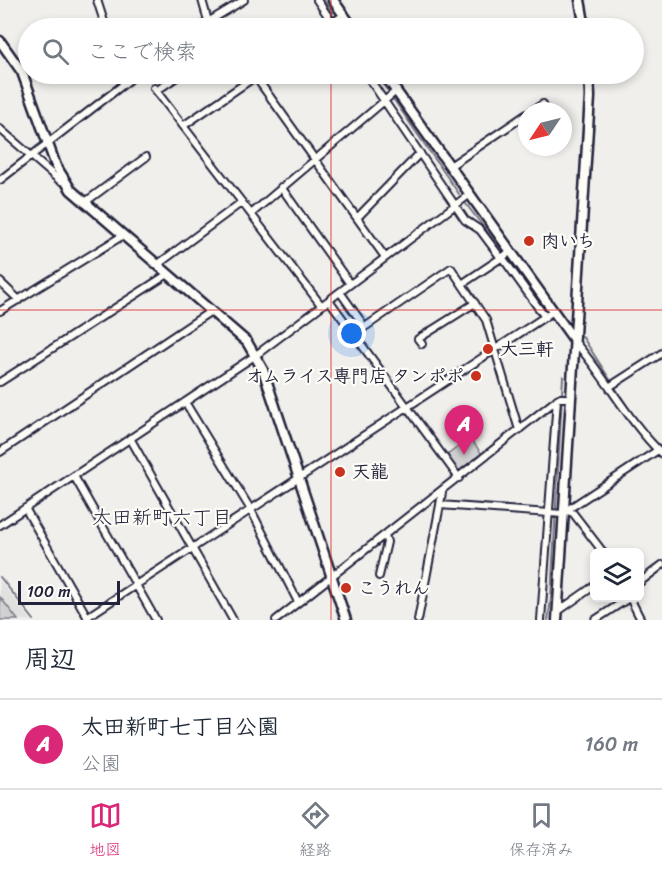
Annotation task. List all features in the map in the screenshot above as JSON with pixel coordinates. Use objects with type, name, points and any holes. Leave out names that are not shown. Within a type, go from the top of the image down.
[{"type":"street","points":[[97,0],[103,18]]},
{"type":"street","points":[[202,0],[207,18]]},
{"type":"street","points":[[219,18],[244,0]]},
{"type":"street","points":[[317,0],[329,18]]},
{"type":"street","points":[[333,0],[346,18]]},
{"type":"street","points":[[580,0],[583,18]]},
{"type":"street","points":[[341,18],[344,15]]},
{"type":"street","points":[[0,41],[18,66]]},
{"type":"street","points":[[26,84],[56,166],[66,184],[84,203],[247,342],[256,355],[263,370],[346,620]]},
{"type":"street","points":[[0,180],[123,84]]},
{"type":"street","points":[[165,84],[155,90],[321,305]]},
{"type":"street","points":[[183,126],[244,84]]},
{"type":"street","points":[[263,84],[385,257]]},
{"type":"street","points":[[373,84],[465,220],[480,230],[504,256],[548,314],[612,384],[637,427],[660,452],[563,512]]},
{"type":"street","points":[[391,84],[470,194],[504,256]]},
{"type":"street","points":[[557,616],[558,546],[563,512],[561,461],[563,398],[574,340],[589,116],[589,84]]},
{"type":"street","points":[[251,214],[396,91]]},
{"type":"street","points":[[450,166],[518,120]]},
{"type":"street","points":[[0,129],[66,184]]},
{"type":"street","points":[[357,219],[420,153]]},
{"type":"street","points":[[84,203],[146,157]]},
{"type":"street","points":[[281,187],[350,284]]},
{"type":"street","points":[[0,525],[256,355],[470,194]]},
{"type":"street","points":[[157,265],[242,202]]},
{"type":"street","points":[[0,311],[122,236]]},
{"type":"street","points":[[462,284],[504,256]]},
{"type":"street","points":[[340,292],[365,327],[451,268],[486,320],[519,430]]},
{"type":"street","points":[[0,382],[168,274]]},
{"type":"street","points":[[0,282],[19,300]]},
{"type":"street","points":[[329,300],[459,478]]},
{"type":"street","points":[[422,344],[418,339],[475,303]]},
{"type":"street","points":[[0,453],[211,311]]},
{"type":"street","points":[[25,508],[88,619],[135,584],[299,480],[496,351],[548,314]]},
{"type":"street","points":[[612,384],[662,353]]},
{"type":"street","points":[[276,620],[563,398]]},
{"type":"street","points":[[541,620],[549,513],[561,461],[563,398]]},
{"type":"street","points":[[185,402],[251,510],[298,602]]},
{"type":"street","points":[[130,438],[233,620]]},
{"type":"street","points":[[74,476],[156,620]]},
{"type":"street","points":[[418,620],[442,491]]},
{"type":"street","points":[[440,505],[573,513],[600,548]]},
{"type":"street","points":[[548,532],[559,533]]},
{"type":"street","points":[[380,576],[387,542],[385,535]]},
{"type":"street","points":[[547,545],[558,546]]},
{"type":"street","points":[[546,558],[558,560]]},
{"type":"street","points":[[644,579],[661,567]]},
{"type":"street","points":[[545,570],[557,575]]},
{"type":"street","points":[[545,578],[557,575]]},
{"type":"street","points":[[557,616],[590,589]]},
{"type":"street","points":[[595,620],[622,602]]},
{"type":"street","points":[[632,602],[641,620]]},
{"type":"shaded area","points":[[470,438],[482,454],[457,472],[446,456]]},
{"type":"shaded area","points":[[0,581],[31,620],[0,620]]},
{"type":"shaded area","points":[[0,597],[18,620],[0,620]]},
{"type":"waterway","points":[[324,0],[333,13]]},
{"type":"waterway","points":[[382,84],[387,90]]},
{"type":"waterway","points":[[394,100],[459,194]]},
{"type":"waterway","points":[[466,204],[502,251]]},
{"type":"waterway","points":[[506,257],[543,309]]},
{"type":"waterway","points":[[582,336],[634,417]]},
{"type":"waterway","points":[[548,620],[563,376]]},
{"type":"waterway","points":[[636,429],[644,439]]},
{"type":"waterway","points":[[0,577],[34,620]]},
{"type":"place","name":"肉いち","points":[[529,241]]},
{"type":"place","name":"大三軒","points":[[488,349]]},
{"type":"place","name":"オムライス専門店 タンポポ","points":[[476,376]]},
{"type":"place","name":"太田新町七丁目公園","points":[[464,455]]},
{"type":"place","name":"天龍","points":[[340,472]]},
{"type":"place","name":"こうれん","points":[[346,588]]},
{"type":"district","name":"太田新町六丁目","points":[[162,517]]}]
